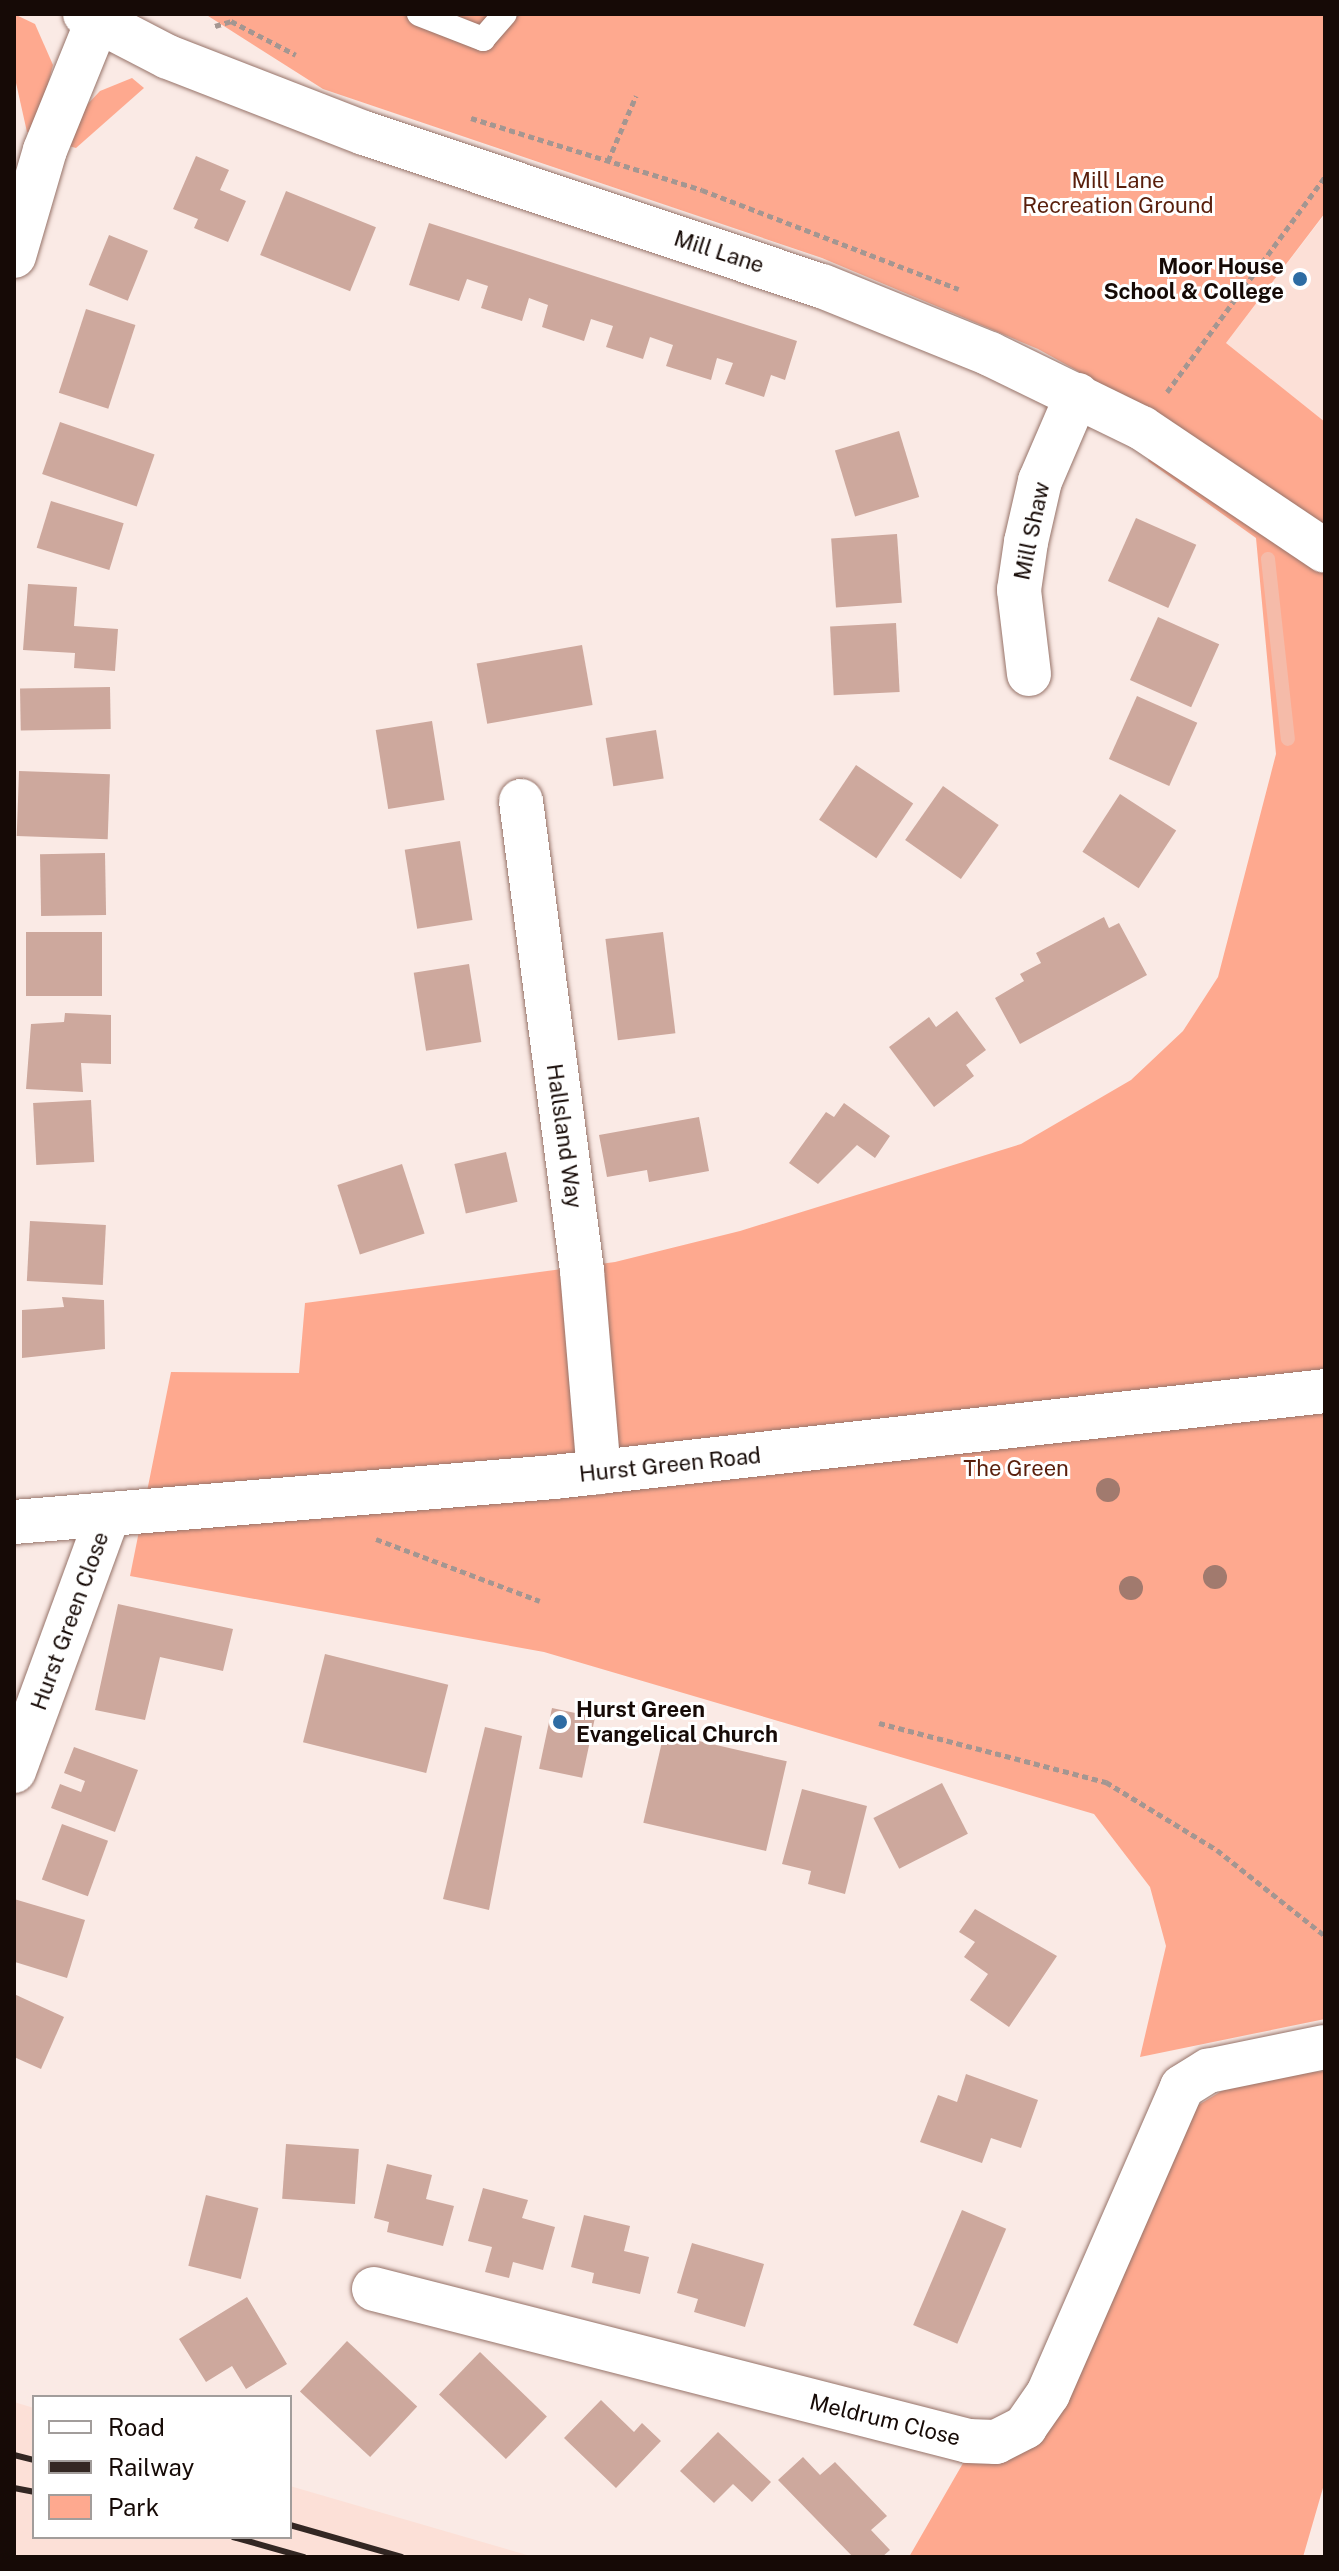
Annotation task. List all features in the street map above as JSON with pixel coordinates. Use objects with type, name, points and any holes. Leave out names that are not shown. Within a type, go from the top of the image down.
[{"type":"street","points":[[14,256],[45,150],[95,17]]},
{"type":"street","name":"Mill Lane","points":[[95,17],[364,133],[822,286],[1077,395],[1261,502],[1325,551]]},
{"type":"street","name":"Mill Shaw","points":[[1029,674],[1019,590],[1026,542],[1040,481],[1077,395]]},
{"type":"street","name":"Hallsland Way","points":[[521,801],[582,1271],[599,1472]]},
{"type":"street","name":"Hurst Green Road","points":[[14,1522],[599,1472],[1325,1391]]},
{"type":"street","name":"Hurst Green Close","points":[[14,1771],[108,1516]]},
{"type":"street","name":"Meldrum Close","points":[[374,2289],[968,2441],[996,2442],[1025,2427],[1048,2394],[1182,2087],[1208,2071],[1325,2047]]},
{"type":"lane","points":[[419,14],[483,39],[505,14]]},
{"type":"path","points":[[608,161],[636,96]]},
{"type":"path","points":[[1170,388],[1325,177]]},
{"type":"path","points":[[363,1533],[540,1601]]},
{"type":"path","points":[[879,1723],[1106,1782],[1217,1850],[1325,1936]]},
{"type":"shaded area","name":"Moor House School & College","points":[[1325,214],[1325,422],[1226,343]]},
{"type":"shaded area","points":[[14,2402],[32,2407],[32,2539],[292,2539],[292,2487],[534,2557],[14,2557]]},
{"type":"green space","points":[[14,14],[35,24],[53,65],[35,135],[27,132],[14,74]]},
{"type":"green space","name":"The Green","points":[[205,14],[1325,14],[1325,213],[1226,343],[1325,422],[1325,2019],[1140,2057],[1166,1946],[1150,1887],[1094,1814],[544,1652],[130,1576],[171,1372],[299,1373],[305,1303],[615,1262],[740,1231],[1021,1144],[1131,1080],[1183,1031],[1218,977],[1276,754],[1256,538],[1148,461],[1168,421],[1038,349],[822,258],[323,89]]},
{"type":"green space","points":[[132,78],[144,88],[76,148],[69,146],[84,108],[100,91]]},
{"type":"green space","points":[[1325,2071],[1325,2481],[1303,2557],[909,2557],[966,2458],[994,2457],[1180,2116],[1240,2080]]},
{"type":"building","points":[[196,156],[229,170],[220,190],[246,201],[228,242],[194,228],[198,219],[173,209]]},
{"type":"building","points":[[286,191],[376,227],[350,291],[260,255]]},
{"type":"building","points":[[429,223],[797,341],[785,380],[771,375],[764,397],[725,384],[733,363],[717,358],[711,380],[666,366],[673,345],[650,337],[643,359],[606,347],[613,326],[591,319],[584,341],[542,327],[548,305],[529,298],[522,321],[481,308],[488,286],[467,279],[459,301],[409,285]]},
{"type":"building","points":[[109,235],[148,251],[128,301],[89,285]]},
{"type":"building","points":[[86,309],[135,325],[108,409],[59,393]]},
{"type":"building","points":[[60,422],[155,455],[137,507],[42,474]]},
{"type":"building","points":[[899,431],[919,497],[855,517],[835,451]]},
{"type":"building","points":[[51,501],[124,523],[109,570],[37,548]]},
{"type":"building","points":[[1136,518],[1196,545],[1168,608],[1108,581]]},
{"type":"building","points":[[897,534],[902,603],[836,607],[831,539]]},
{"type":"building","points":[[28,584],[77,587],[74,626],[118,629],[115,671],[74,668],[75,653],[23,650]]},
{"type":"building","points":[[1158,617],[1219,644],[1191,707],[1130,680]]},
{"type":"building","points":[[896,623],[900,692],[834,695],[830,626]]},
{"type":"building","points":[[582,645],[593,705],[487,724],[477,664]]},
{"type":"building","points":[[110,687],[111,729],[21,731],[20,689]]},
{"type":"building","points":[[1137,696],[1197,723],[1169,786],[1109,759]]},
{"type":"building","points":[[432,721],[445,800],[388,809],[376,730]]},
{"type":"building","points":[[656,730],[664,778],[613,786],[606,738]]},
{"type":"building","points":[[856,765],[913,804],[876,858],[819,820]]},
{"type":"building","points":[[19,771],[110,774],[108,839],[17,836]]},
{"type":"building","points":[[943,786],[999,825],[961,879],[905,840]]},
{"type":"building","points":[[1120,794],[1176,830],[1139,888],[1082,852]]},
{"type":"building","points":[[460,841],[473,920],[417,929],[405,850]]},
{"type":"building","points":[[105,853],[106,915],[41,916],[40,854]]},
{"type":"building","points":[[1104,917],[1109,928],[1119,923],[1147,975],[1020,1044],[995,998],[1024,981],[1020,974],[1041,963],[1036,953]]},
{"type":"building","points":[[26,932],[102,932],[102,996],[26,996]]},
{"type":"building","points":[[663,932],[675,1033],[618,1040],[605,939]]},
{"type":"building","points":[[469,964],[481,1042],[426,1051],[414,973]]},
{"type":"building","points":[[957,1011],[986,1050],[966,1065],[974,1076],[934,1107],[889,1047],[929,1017],[936,1027]]},
{"type":"building","points":[[65,1013],[111,1015],[111,1064],[81,1063],[83,1092],[26,1089],[31,1024],[64,1022]]},
{"type":"building","points":[[91,1100],[94,1162],[36,1165],[33,1103]]},
{"type":"building","points":[[844,1103],[890,1136],[875,1158],[857,1145],[818,1184],[789,1163],[826,1112],[834,1117]]},
{"type":"building","points":[[699,1117],[709,1171],[649,1182],[647,1170],[607,1177],[599,1135]]},
{"type":"building","points":[[506,1152],[517,1202],[466,1214],[454,1164]]},
{"type":"building","points":[[402,1164],[425,1233],[360,1254],[337,1185]]},
{"type":"building","points":[[30,1221],[106,1225],[103,1285],[27,1281]]},
{"type":"building","points":[[62,1297],[104,1300],[105,1349],[22,1358],[22,1310],[64,1307]]},
{"type":"building","points":[[118,1604],[233,1629],[223,1671],[160,1657],[145,1720],[95,1710]]},
{"type":"building","points":[[325,1654],[448,1685],[426,1773],[303,1742]]},
{"type":"building","points":[[552,1708],[595,1717],[582,1778],[539,1769]]},
{"type":"building","points":[[485,1727],[522,1736],[489,1910],[443,1899]]},
{"type":"building","points":[[664,1733],[787,1761],[766,1851],[643,1823]]},
{"type":"building","points":[[74,1747],[138,1770],[115,1832],[51,1808],[60,1784],[81,1792],[85,1781],[64,1773]]},
{"type":"building","points":[[942,1783],[968,1834],[899,1869],[873,1818]]},
{"type":"building","points":[[802,1789],[867,1806],[845,1894],[808,1884],[811,1871],[782,1864]]},
{"type":"building","points":[[62,1824],[108,1841],[88,1896],[42,1879]]},
{"type":"building","points":[[14,1899],[85,1920],[67,1978],[15,1962]]},
{"type":"building","points":[[975,1909],[1057,1956],[1009,2027],[970,2000],[988,1974],[964,1957],[975,1942],[959,1932]]},
{"type":"building","points":[[14,1994],[64,2017],[41,2069],[14,2057]]},
{"type":"building","points":[[966,2074],[1038,2100],[1021,2148],[991,2138],[982,2163],[920,2142],[938,2095],[957,2102]]},
{"type":"building","points":[[286,2144],[359,2149],[355,2204],[282,2199]]},
{"type":"building","points":[[387,2164],[432,2175],[426,2199],[454,2206],[443,2246],[387,2232],[389,2222],[374,2218]]},
{"type":"building","points":[[483,2188],[528,2200],[522,2218],[555,2227],[543,2270],[513,2262],[509,2278],[485,2272],[492,2247],[468,2241]]},
{"type":"building","points":[[206,2195],[258,2208],[241,2279],[188,2266]]},
{"type":"building","points":[[962,2210],[1006,2229],[957,2344],[913,2325]]},
{"type":"building","points":[[584,2215],[630,2226],[624,2251],[649,2257],[640,2294],[592,2283],[594,2273],[571,2267]]},
{"type":"building","points":[[692,2243],[764,2264],[745,2327],[694,2312],[698,2299],[677,2293]]},
{"type":"building","points":[[247,2297],[287,2364],[246,2389],[232,2366],[206,2382],[179,2339]]},
{"type":"building","points":[[347,2341],[417,2406],[370,2457],[300,2391]]},
{"type":"building","points":[[480,2352],[547,2417],[506,2459],[439,2394]]},
{"type":"building","points":[[601,2400],[634,2432],[642,2423],[661,2441],[616,2488],[564,2438]]},
{"type":"building","points":[[718,2432],[771,2482],[752,2502],[733,2484],[714,2503],[680,2471]]},
{"type":"building","points":[[803,2457],[820,2475],[835,2462],[887,2516],[871,2530],[890,2550],[882,2557],[853,2557],[778,2480]]},
{"type":"waterway","points":[[1268,559],[1288,739]]},
{"type":"railway","points":[[14,2455],[32,2460]]},
{"type":"railway","points":[[14,2488],[32,2492]]},
{"type":"railway","points":[[292,2526],[402,2557]]},
{"type":"railway","points":[[240,2539],[304,2557]]},
{"type":"place","name":"Moor House School & College","points":[[1300,279]]},
{"type":"place","name":"Hurst Green Evangelical Church","points":[[560,1722]]},
{"type":"park label","name":"Mill Lane Recreation Ground","points":[[1118,192]]}]
